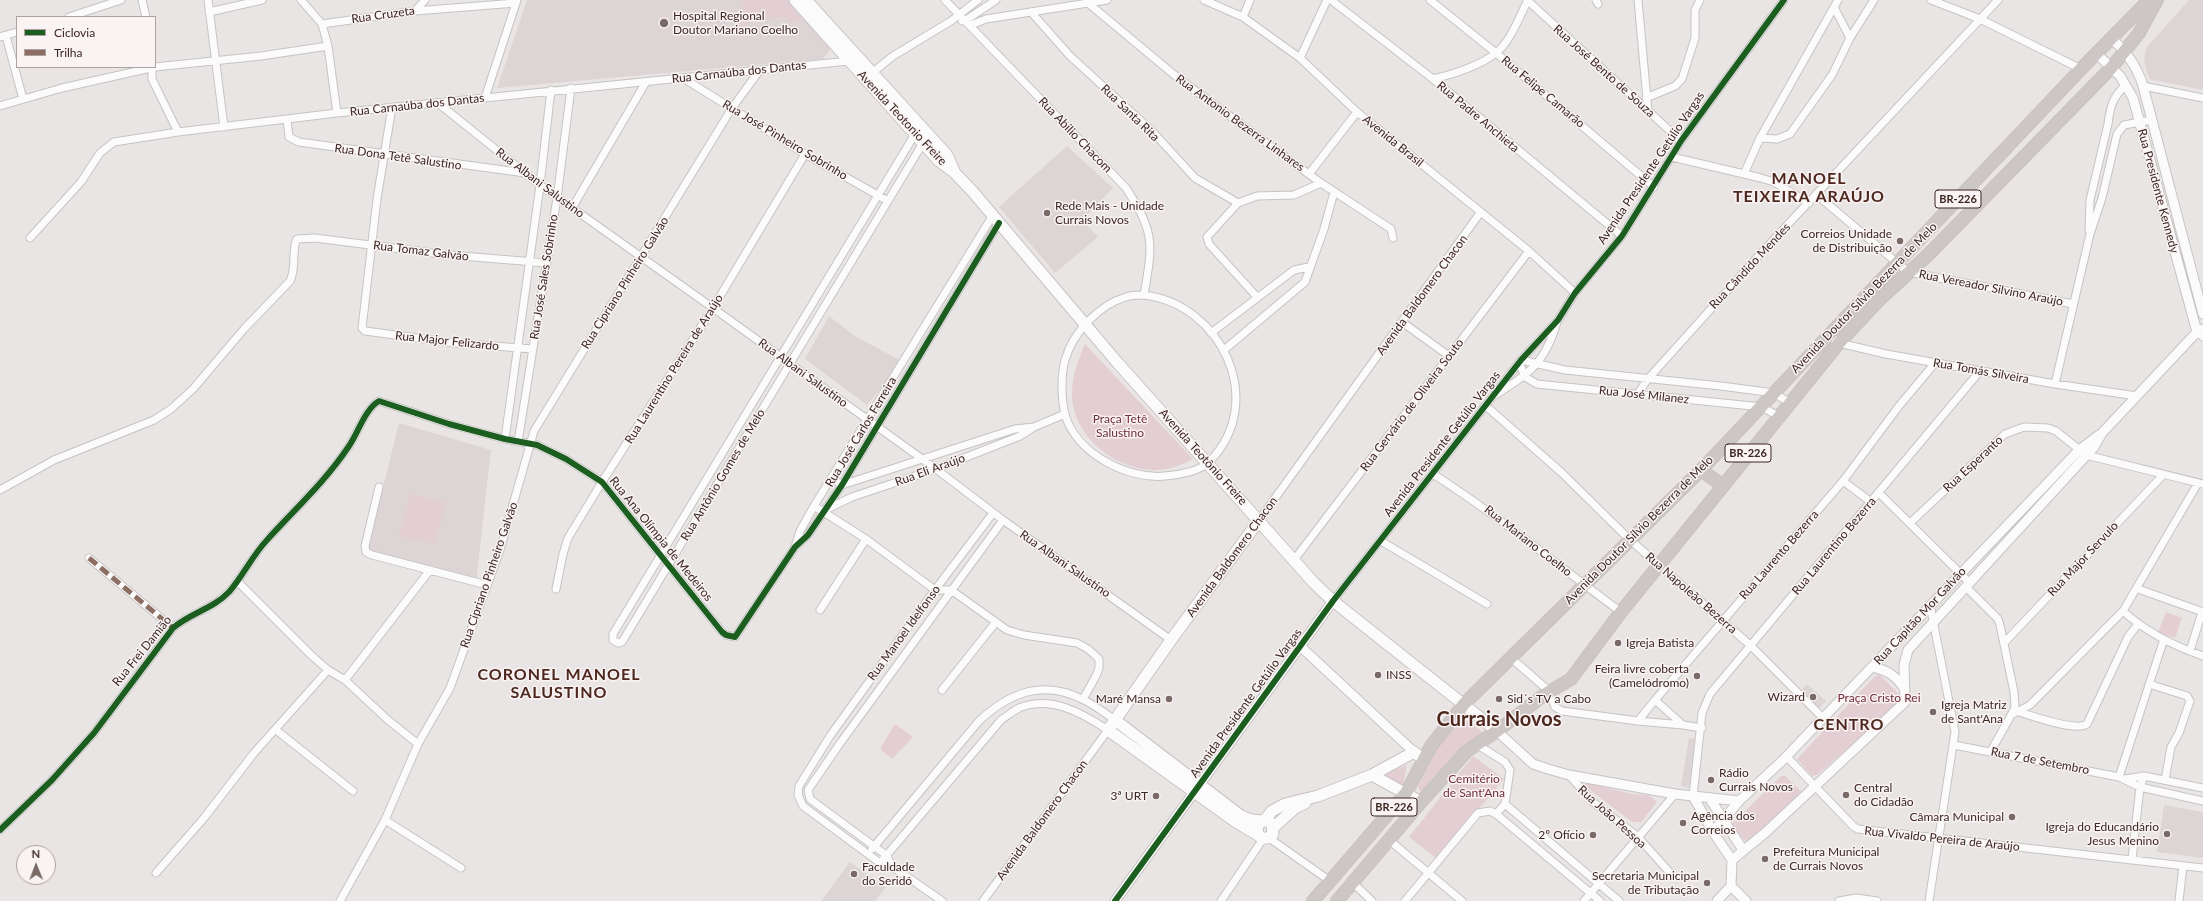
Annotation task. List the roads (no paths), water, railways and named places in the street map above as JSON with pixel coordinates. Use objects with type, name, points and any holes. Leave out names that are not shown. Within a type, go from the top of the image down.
[{"type":"highway","name":"Avenida Doutor Sílvio Bezerra de Melo","points":[[1313,901],[1406,793],[1437,737],[1464,704],[1629,539],[1701,470],[1829,335],[1853,319],[1875,296],[1898,263],[1996,158],[2149,0]]},
{"type":"highway","name":"Avenida Doutor Sílvio Bezerra de Melo","points":[[1875,296],[1908,272],[1928,255],[2112,67],[2126,52],[2139,34],[2157,0]]},
{"type":"highway","points":[[2034,119],[2049,131]]},
{"type":"highway","points":[[1996,158],[2010,171]]},
{"type":"highway","points":[[1966,191],[1978,204]]},
{"type":"highway","name":"Avenida Doutor Sílvio Bezerra de Melo","points":[[1338,901],[1420,802],[1476,744],[1497,731],[1549,691],[1571,679],[1621,612],[1722,485],[1839,343],[1853,319]]},
{"type":"highway","points":[[1701,470],[1722,485]]},
{"type":"main road","name":"Avenida Teotonio Freire","points":[[795,0],[939,161],[954,172]]},
{"type":"main road","name":"Avenida Teotonio Freire","points":[[806,0],[947,154],[954,172]]},
{"type":"main road","name":"Avenida Teotônio Freire","points":[[954,172],[1085,324],[1208,463],[1260,519],[1294,560],[1333,601],[1497,731]]},
{"type":"main road","name":"Avenida Baldomero Chacon","points":[[1108,730],[1171,640],[1260,519]]},
{"type":"main road","points":[[1115,720],[1197,787],[1236,822],[1263,837],[1274,834],[1274,827],[1295,808],[1318,796],[1372,774],[1414,752],[1424,760]]},
{"type":"main road","points":[[1108,730],[1241,816],[1272,824],[1274,827]]},
{"type":"main road","points":[[1372,774],[1420,802]]},
{"type":"main road","points":[[1263,837],[1257,826],[1272,811],[1285,804],[1318,796]]},
{"type":"street","points":[[72,16],[121,0]]},
{"type":"street","points":[[142,0],[146,16]]},
{"type":"street","points":[[208,0],[224,127]]},
{"type":"street","points":[[209,12],[262,0]]},
{"type":"street","points":[[301,0],[322,24],[328,46],[337,113]]},
{"type":"street","name":"Rua Abílio Chacom","points":[[945,0],[1126,188],[1138,206],[1148,228],[1152,251],[1144,295]]},
{"type":"street","points":[[872,73],[904,48],[951,21],[978,0]]},
{"type":"street","points":[[968,23],[996,0]]},
{"type":"street","points":[[951,21],[968,23],[1107,0]]},
{"type":"street","name":"Avenida Brasil","points":[[1204,0],[1243,17],[1300,58],[1357,112],[1480,213],[1529,251],[1575,293]]},
{"type":"street","points":[[1243,17],[1250,0]]},
{"type":"street","points":[[1300,58],[1328,0]]},
{"type":"street","name":"Rua Padre Anchieta","points":[[1331,0],[1433,79],[1622,236]]},
{"type":"street","name":"Rua Felipe Camarão","points":[[1430,0],[1496,53],[1654,186]]},
{"type":"street","points":[[1433,79],[1466,68],[1496,53],[1512,31],[1527,0]]},
{"type":"street","name":"Rua José Bento de Souza","points":[[1527,0],[1682,141]]},
{"type":"street","points":[[1638,0],[1648,111]]},
{"type":"street","points":[[1646,98],[1676,86],[1682,79],[1694,44],[1695,10],[1700,0]]},
{"type":"street","name":"Avenida Presidente Getúlio Vargas","points":[[1115,901],[1333,601],[1520,361],[1558,320],[1575,293],[1622,236],[1682,141],[1784,0]]},
{"type":"street","points":[[1744,174],[1760,138],[1838,0]]},
{"type":"street","points":[[1760,138],[1777,139],[1790,134],[1832,75],[1850,38],[1874,0]]},
{"type":"street","points":[[1931,0],[1980,19],[2081,69]]},
{"type":"street","name":"Rua Cândido Mendes","points":[[1637,395],[1648,380],[1809,203],[1998,0]]},
{"type":"street","points":[[415,11],[422,1]]},
{"type":"street","points":[[485,98],[517,1]]},
{"type":"street","name":"Rua Cruzeta","points":[[322,24],[415,11],[517,1]]},
{"type":"street","name":"Rua Antonio Bezerra Linhares","points":[[1088,3],[1178,78],[1321,184],[1391,229],[1393,232],[1393,238]]},
{"type":"street","points":[[1834,7],[1850,38]]},
{"type":"street","name":"Rua Santa Rita","points":[[1031,12],[1065,51],[1152,131],[1195,178],[1238,203]]},
{"type":"street","points":[[16,32],[3,36],[23,99]]},
{"type":"street","name":"Rua Presidente Kennedy","points":[[2111,38],[2126,52],[2137,70],[2144,86],[2151,120],[2203,314]]},
{"type":"street","points":[[156,67],[215,61],[328,46]]},
{"type":"street","name":"Rua Presidente Kennedy","points":[[2097,54],[2112,67],[2126,85],[2133,98],[2184,288],[2201,333]]},
{"type":"street","name":"Rua Carnaúba dos Dantas","points":[[30,238],[81,182],[100,153],[114,142],[157,137],[178,132],[337,113],[551,90],[646,82],[849,61]]},
{"type":"street","points":[[0,106],[149,68]]},
{"type":"street","points":[[153,68],[152,79],[178,132]]},
{"type":"street","name":"Rua Cipriano Pinheiro Galvão","points":[[340,901],[385,820],[418,744],[450,688],[500,550],[530,443],[545,412],[732,108],[760,70]]},
{"type":"street","name":"Rua José Pinheiro Sobrinho","points":[[683,78],[805,154],[888,201]]},
{"type":"street","points":[[572,208],[646,82]]},
{"type":"street","points":[[2090,234],[2090,200],[2114,98],[2126,85]]},
{"type":"street","points":[[2144,86],[2203,98]]},
{"type":"street","name":"Rua José Sales Sobrinho","points":[[518,442],[557,198],[571,88]]},
{"type":"street","name":"Rua José Sales Sobrinho","points":[[505,439],[540,185],[551,90]]},
{"type":"street","name":"Rua Albani Salustino","points":[[438,103],[557,198],[780,356],[867,421],[923,459],[993,513],[1171,640]]},
{"type":"street","points":[[371,245],[392,107]]},
{"type":"street","points":[[1309,174],[1357,112]]},
{"type":"street","name":"Rua Dona Tetê Salustino","points":[[287,120],[288,137],[299,142],[525,173]]},
{"type":"street","points":[[2054,384],[2090,234],[2102,198],[2117,134],[2124,125],[2151,120]]},
{"type":"street","points":[[2107,131],[2117,134]]},
{"type":"street","name":"Rua Antônio Gomes de Melo","points":[[915,134],[660,555],[613,634],[613,640],[618,643],[622,642],[923,143]]},
{"type":"street","name":"Rua Laurentino Pereira de Araújo","points":[[556,589],[568,538],[713,308],[805,154]]},
{"type":"street","points":[[1672,157],[1774,182],[1809,203]]},
{"type":"street","points":[[1257,297],[1207,242],[1207,237],[1238,203],[1257,196],[1294,194],[1321,184]]},
{"type":"street","points":[[1224,350],[1305,282],[1309,267],[1324,229],[1334,192]]},
{"type":"street","name":"Rua Vereador Silvino Araújo","points":[[1817,195],[1908,272],[2073,304]]},
{"type":"street","name":"Avenida Baldomero Chacon","points":[[1260,519],[1480,213]]},
{"type":"street","name":"Rua José Carlos Ferreira","points":[[795,547],[800,531],[831,478],[996,219]]},
{"type":"street","name":"Rua José Carlos Ferreira","points":[[726,636],[735,637],[738,634],[795,547],[808,535],[842,485],[877,427],[996,219]]},
{"type":"street","points":[[2167,222],[2177,219]]},
{"type":"street","name":"Rua Tomaz Galvão","points":[[0,490],[68,454],[154,420],[184,398],[290,281],[294,268],[294,243],[296,239],[315,238],[449,255],[547,262]]},
{"type":"street","name":"Rua Major Felizardo","points":[[371,245],[362,328],[365,331],[400,336],[533,349]]},
{"type":"street","name":"Rua Gervário de Oliveira Souto","points":[[1294,560],[1529,251]]},
{"type":"street","points":[[841,256],[852,262]]},
{"type":"street","points":[[1211,333],[1294,270],[1309,267]]},
{"type":"street","points":[[2184,288],[2195,285]]},
{"type":"street","points":[[1144,295],[1162,297],[1189,312],[1211,333],[1224,350],[1235,383],[1236,406],[1228,437],[1220,450],[1208,463],[1177,475],[1154,477],[1131,473],[1110,465],[1094,453],[1071,428],[1065,414],[1062,383],[1065,359],[1085,324],[1105,306],[1126,297],[1144,295]]},
{"type":"street","points":[[817,296],[827,302]]},
{"type":"street","name":"Avenida Presidente Getúlio Vargas","points":[[1492,398],[1525,377],[1538,364],[1553,335],[1558,320]]},
{"type":"street","points":[[1402,322],[1449,356]]},
{"type":"street","name":"Rua Capitão Mor Galvão","points":[[1712,832],[1739,801],[1787,757],[2014,517],[2102,434],[2137,396],[2201,333]]},
{"type":"street","name":"Rua Tomás Silveira","points":[[1829,335],[1839,343],[1935,363],[2054,384],[2137,396]]},
{"type":"street","points":[[1520,361],[1525,377]]},
{"type":"street","name":"Rua José Milanez","points":[[1520,361],[1565,370],[1774,393],[1790,403]]},
{"type":"street","name":"Rua Laurento Bezerra","points":[[1638,721],[1721,621],[1843,481],[1899,406],[1935,363]]},
{"type":"street","name":"Rua Laurentino Bezerra","points":[[1693,796],[1704,705],[1710,694],[1750,644],[1879,494],[1980,371]]},
{"type":"street","name":"Rua José Milanez","points":[[1525,377],[1537,384],[1762,407],[1778,416]]},
{"type":"street","name":"Rua Ana Olímpia de Medeiros","points":[[379,401],[449,424],[505,439],[530,443],[566,459],[602,482],[726,636]]},
{"type":"street","name":"Rua Frei Damião","points":[[0,830],[52,780],[94,733],[117,700],[173,628],[185,617],[217,602],[237,581],[266,541],[318,487],[338,462],[358,433],[370,409],[379,401]]},
{"type":"street","points":[[751,404],[762,410]]},
{"type":"street","name":"Rua Napoleão Bezerra","points":[[1486,406],[1562,473],[1629,539],[1721,621],[1750,644],[1823,718]]},
{"type":"street","name":"Rua Eli Araújo","points":[[824,512],[852,497],[936,469],[1024,434],[1034,427],[1065,414]]},
{"type":"street","name":"Rua Eli Araújo","points":[[842,485],[1021,428],[1034,427]]},
{"type":"street","name":"Rua Esperanto","points":[[1910,523],[2005,434],[2014,429],[2048,428],[2056,431],[2082,453]]},
{"type":"street","points":[[723,452],[733,458]]},
{"type":"street","points":[[1991,751],[2016,713],[2030,705],[2123,611],[2138,589],[2200,483],[2163,475],[2082,453]]},
{"type":"street","name":"Rua Capitão Mor Galvão","points":[[1933,622],[2023,524],[2082,453]]},
{"type":"street","name":"Rua Mariano Coelho","points":[[1433,474],[1484,506],[1584,585],[1621,612]]},
{"type":"street","name":"Rua Major Servulo","points":[[2004,643],[2163,475]]},
{"type":"street","points":[[831,478],[842,485]]},
{"type":"street","points":[[1843,481],[1871,502]]},
{"type":"street","points":[[379,487],[365,546],[366,552],[487,585]]},
{"type":"street","points":[[1879,494],[1960,574],[1998,619],[2014,692],[2016,713]]},
{"type":"street","points":[[695,498],[705,504]]},
{"type":"street","points":[[814,506],[866,539],[938,590],[951,590],[996,622],[1014,632],[1078,643],[1095,655],[1099,659],[1099,668],[1083,699]]},
{"type":"street","name":"Rua Manoel Idelfonso","points":[[893,867],[880,863],[868,855],[800,801],[799,786],[830,736],[993,513]]},
{"type":"street","points":[[2014,517],[2023,524]]},
{"type":"street","name":"Rua Manoel Idelfonso","points":[[874,847],[808,797],[808,790],[1003,520]]},
{"type":"street","points":[[820,610],[866,539]]},
{"type":"street","points":[[1381,541],[1487,604]]},
{"type":"street","points":[[89,558],[173,628]]},
{"type":"street","points":[[345,680],[430,570]]},
{"type":"street","points":[[237,581],[328,670],[345,680],[388,720],[418,744]]},
{"type":"street","points":[[2138,589],[2203,612],[2190,651]]},
{"type":"street","points":[[1929,901],[1937,839],[1955,732],[1930,605]]},
{"type":"street","points":[[2123,611],[2138,624],[2164,639],[2203,656]]},
{"type":"street","points":[[942,690],[996,622]]},
{"type":"street","points":[[1732,860],[1816,785],[1903,704],[1906,698],[1905,656],[1908,650],[1933,622]]},
{"type":"street","points":[[2016,713],[2076,727],[2087,724],[2128,637],[2138,624]]},
{"type":"street","points":[[2122,778],[2149,684],[2164,639]]},
{"type":"street","points":[[1301,647],[1414,752]]},
{"type":"street","points":[[1510,657],[1549,691],[1555,706],[1569,714],[1702,728]]},
{"type":"street","points":[[1872,667],[1884,670],[1894,675],[1905,690]]},
{"type":"street","points":[[156,873],[204,818],[254,753],[328,670]]},
{"type":"street","points":[[2149,684],[2187,696],[2190,701],[2179,734],[2171,747],[2165,780]]},
{"type":"street","points":[[868,855],[975,726],[995,706],[1013,695],[1031,690],[1055,691],[1083,699],[1115,720]]},
{"type":"street","points":[[1655,700],[1683,725]]},
{"type":"street","points":[[880,863],[1001,720],[1019,708],[1039,704],[1063,706],[1085,715],[1108,730]]},
{"type":"street","points":[[276,730],[353,791]]},
{"type":"street","name":"Avenida Baldomero Chacon","points":[[983,901],[1108,730]]},
{"type":"street","name":"Rua João Pessoa","points":[[1497,731],[1533,764],[1569,775],[1675,794],[1739,801]]},
{"type":"street","points":[[1476,744],[1505,762],[1510,770],[1505,804],[1496,814]]},
{"type":"street","name":"Rua 7 de Setembro","points":[[1954,745],[1991,751],[2122,778],[2140,787],[2203,802]]},
{"type":"street","points":[[819,756],[828,761]]},
{"type":"street","name":"Rua Vivaldo Pereira de Araújo","points":[[1787,757],[1816,785],[1858,830],[2203,868]]},
{"type":"street","name":"Rua João Pessoa","points":[[1569,775],[1594,803],[1637,836],[1672,875]]},
{"type":"street","points":[[2132,859],[2140,787],[2144,776]]},
{"type":"street","name":"Rua 7 de Setembro","points":[[2122,778],[2144,776],[2203,788]]},
{"type":"street","points":[[2192,799],[2194,786]]},
{"type":"street","points":[[1584,901],[1600,884],[1637,836],[1675,794]]},
{"type":"street","points":[[1693,796],[1712,832],[1732,860],[1731,886],[1717,901]]},
{"type":"street","points":[[1710,799],[1743,850]]},
{"type":"street","points":[[1505,804],[1619,901]]},
{"type":"street","points":[[1405,901],[1430,874],[1478,813],[1490,811],[1496,814],[1600,901]]},
{"type":"street","points":[[385,820],[461,868]]},
{"type":"street","points":[[1221,901],[1263,837],[1330,881]]},
{"type":"street","points":[[1389,840],[1462,901]]},
{"type":"street","points":[[874,847],[886,855],[893,867],[942,901]]},
{"type":"street","points":[[1552,861],[1561,851]]},
{"type":"street","points":[[2179,901],[2183,866]]},
{"type":"street","points":[[1353,883],[1372,901]]},
{"type":"street","points":[[1731,886],[1746,901]]},
{"type":"street","points":[[1839,901],[1856,898],[1877,901]]},
{"type":"place","name":"Hospital Regional Doutor Mariano Coelho","points":[[664,23]]},
{"type":"place","name":"Rede Mais - Unidade Currais Novos","points":[[1047,213]]},
{"type":"place","name":"Correios Unidade de Distribuição","points":[[1900,241]]},
{"type":"place","name":"Igreja Batista","points":[[1618,643]]},
{"type":"place","name":"INSS","points":[[1378,675]]},
{"type":"place","name":"Feira livre coberta (Camelódromo)","points":[[1697,676]]},
{"type":"place","name":"Wizard","points":[[1813,697]]},
{"type":"place","name":"Maré Mansa","points":[[1169,699]]},
{"type":"place","name":"Sid´s TV a Cabo","points":[[1499,699]]},
{"type":"place","name":"Igreja Matriz de Sant'Ana","points":[[1933,712]]},
{"type":"place","name":"Rádio Currais Novos","points":[[1711,780]]},
{"type":"place","name":"Central do Cidadão","points":[[1846,795]]},
{"type":"place","name":"3ª URT","points":[[1156,796]]},
{"type":"place","name":"Câmara Municipal","points":[[2012,817]]},
{"type":"place","name":"Agência dos Correios","points":[[1683,823]]},
{"type":"place","name":"Igreja do Educandário Jesus Menino","points":[[2167,834]]},
{"type":"place","name":"2º Ofício","points":[[1593,835]]},
{"type":"place","name":"Prefeitura Municipal de Currais Novos","points":[[1765,859]]},
{"type":"place","name":"Faculdade do Seridó","points":[[854,874]]},
{"type":"place","name":"Secretaria Municipal de Tributação","points":[[1707,883]]},
{"type":"district","name":"MANOEL TEIXEIRA ARAÚJO","points":[[1809,188]]},
{"type":"district","name":"CORONEL MANOEL SALUSTINO","points":[[559,684]]},
{"type":"district","name":"Currais Novos","points":[[1499,720]]},
{"type":"district","name":"CENTRO","points":[[1849,725]]},
{"type":"park label","name":"Praça Tetê Salustino","points":[[1120,426]]},
{"type":"park label","name":"Praça Cristo Rei","points":[[1879,698]]},
{"type":"park label","name":"Cemitério de Sant'Ana","points":[[1474,786]]}]
